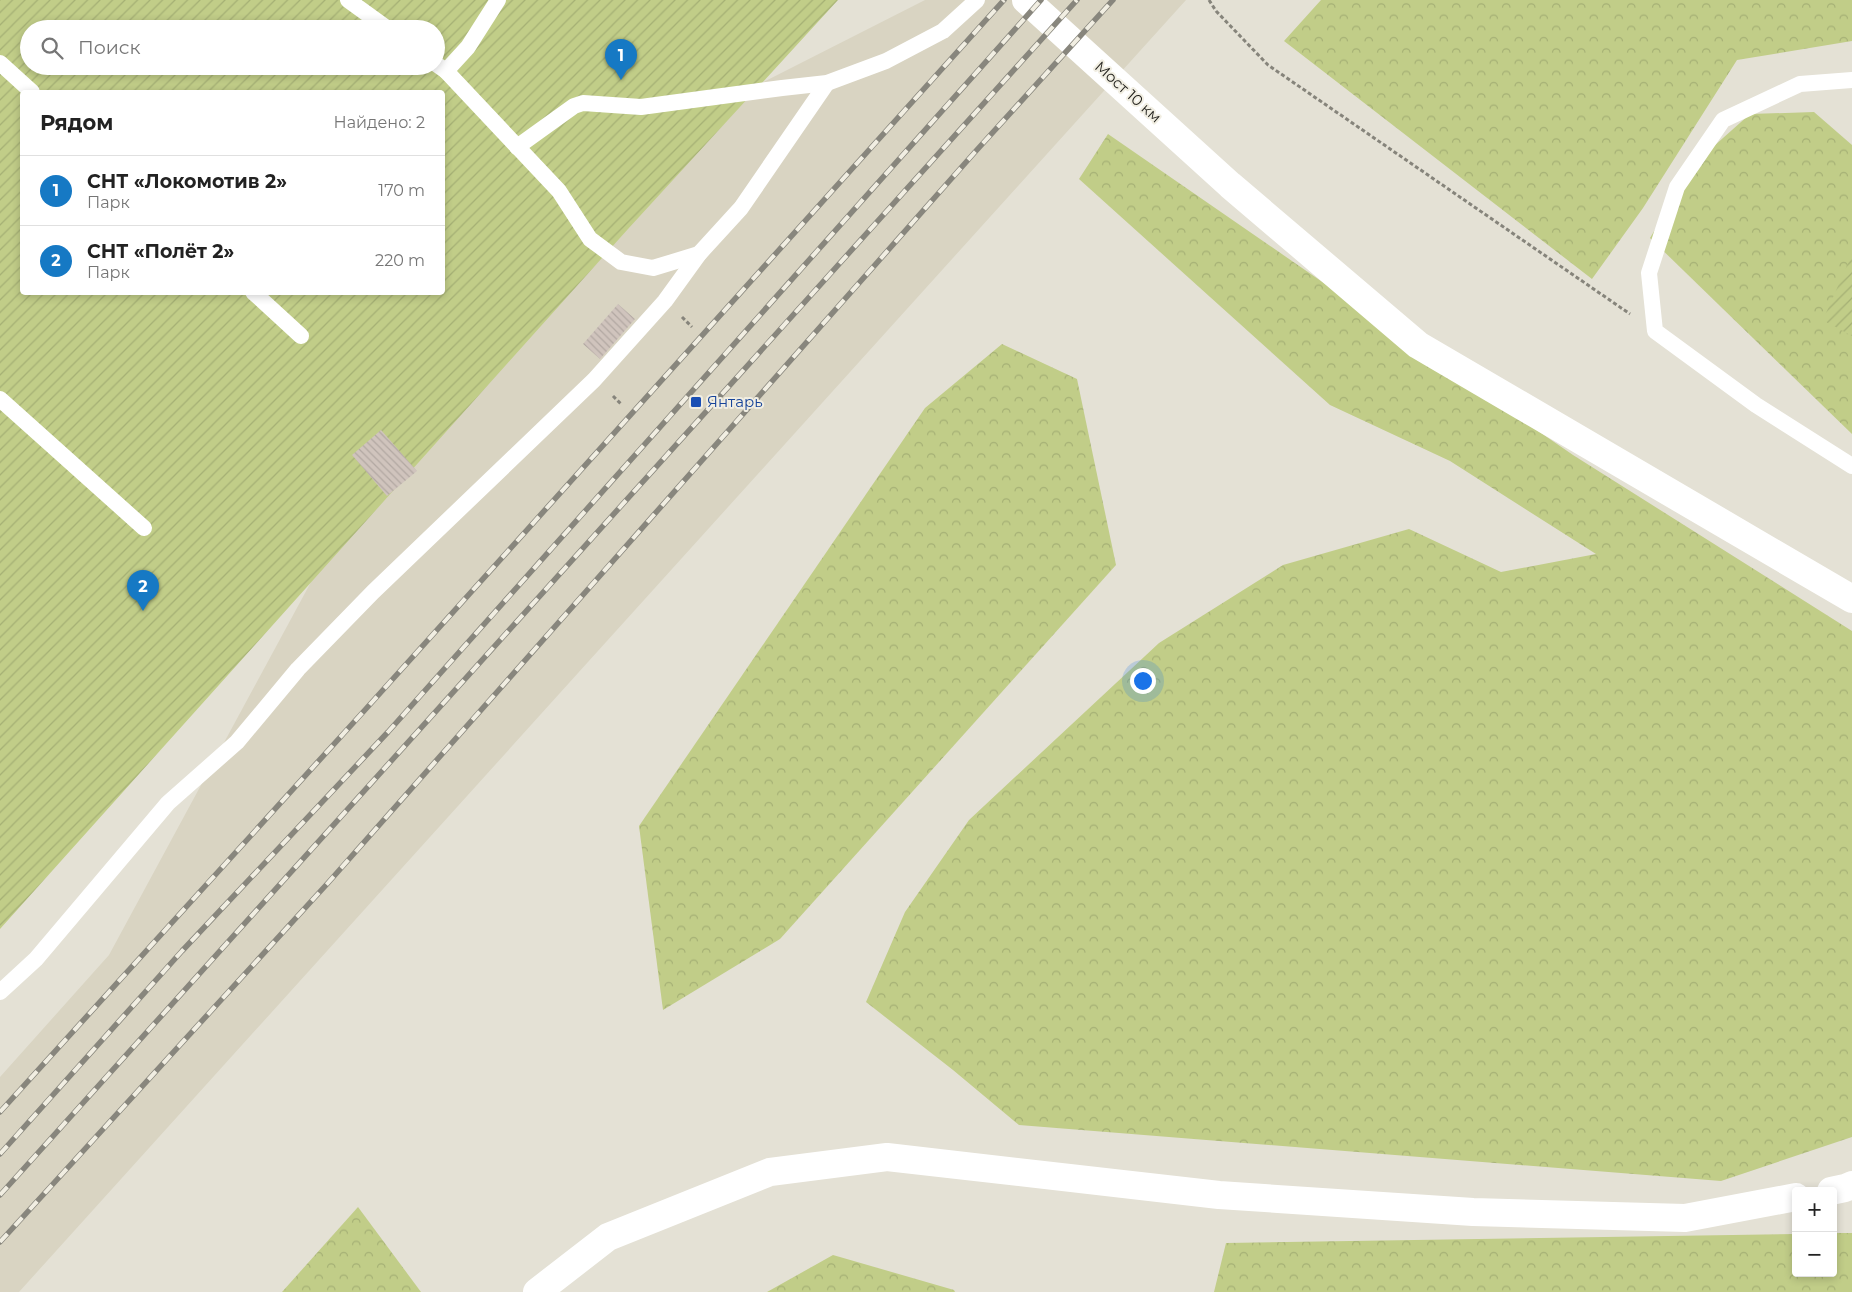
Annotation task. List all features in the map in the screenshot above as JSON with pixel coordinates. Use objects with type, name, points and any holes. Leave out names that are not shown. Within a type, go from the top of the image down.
[{"type":"street","name":"Мост 10 км","points":[[1026,0],[1230,185],[1418,345],[1852,599]]},
{"type":"street","points":[[537,1292],[608,1237],[770,1172],[887,1157],[1219,1195],[1473,1212],[1685,1218],[1792,1199]]},
{"type":"street","points":[[1837,1190],[1852,1185]]},
{"type":"lane","points":[[348,0],[376,20]]},
{"type":"lane","points":[[445,64],[468,47],[498,0]]},
{"type":"lane","points":[[517,147],[574,106],[583,103],[641,107],[826,83],[886,61],[942,31],[977,0]]},
{"type":"lane","points":[[0,63],[30,90]]},
{"type":"lane","points":[[445,71],[559,191],[590,238],[621,262],[653,268],[699,254]]},
{"type":"lane","points":[[1852,80],[1800,84],[1723,120],[1676,187],[1649,273],[1655,331],[1756,405],[1852,466]]},
{"type":"lane","points":[[0,992],[36,959],[168,803],[237,742],[298,669],[373,592],[594,380],[665,301],[699,254],[741,208],[826,83]]},
{"type":"lane","points":[[256,295],[301,336]]},
{"type":"lane","points":[[0,399],[144,528]]},
{"type":"path","points":[[1209,0],[1216,11],[1268,65],[1655,331]]},
{"type":"shaded area","points":[[925,0],[1186,0],[19,1292],[0,1292],[0,1077],[109,955],[513,209]]},
{"type":"green space","points":[[0,0],[838,0],[628,229],[0,929]]},
{"type":"green space","points":[[1321,0],[1852,0],[1852,41],[1737,60],[1643,208],[1592,279],[1284,41]]},
{"type":"green space","points":[[1814,112],[1852,145],[1852,434],[1650,238],[1696,162],[1750,114]]},
{"type":"green space","points":[[1108,134],[1573,455],[1852,631],[1852,1137],[1721,1181],[1019,1125],[953,1070],[866,1002],[905,912],[969,820],[1159,643],[1283,565],[1409,529],[1501,572],[1596,554],[1450,461],[1330,405],[1079,179]]},
{"type":"green space","points":[[1852,254],[1852,336],[1823,320]]},
{"type":"green space","points":[[1002,344],[1077,379],[1116,565],[780,939],[663,1010],[639,826],[925,408]]},
{"type":"green space","points":[[358,1207],[421,1292],[282,1292]]},
{"type":"green space","points":[[1837,1233],[1852,1233],[1852,1292],[1214,1292],[1226,1243],[1792,1234],[1792,1277],[1837,1277]]},
{"type":"green space","points":[[833,1255],[954,1290],[955,1292],[767,1292]]},
{"type":"building","points":[[618,304],[635,319],[600,359],[583,344]]},
{"type":"building","points":[[381,430],[417,471],[387,496],[352,455]]},
{"type":"railway","points":[[0,1112],[1004,0]]},
{"type":"railway","points":[[0,1154],[182,951],[388,732],[1041,0]]},
{"type":"railway","points":[[0,1195],[1077,0]]},
{"type":"railway","points":[[0,1242],[327,884],[975,152],[1113,0]]},
{"type":"place","name":"СНТ «Локомотив 2»","points":[[621,80]]},
{"type":"place","name":"Янтарь","points":[[696,402]]},
{"type":"place","name":"СНТ «Полёт 2»","points":[[143,611]]}]
